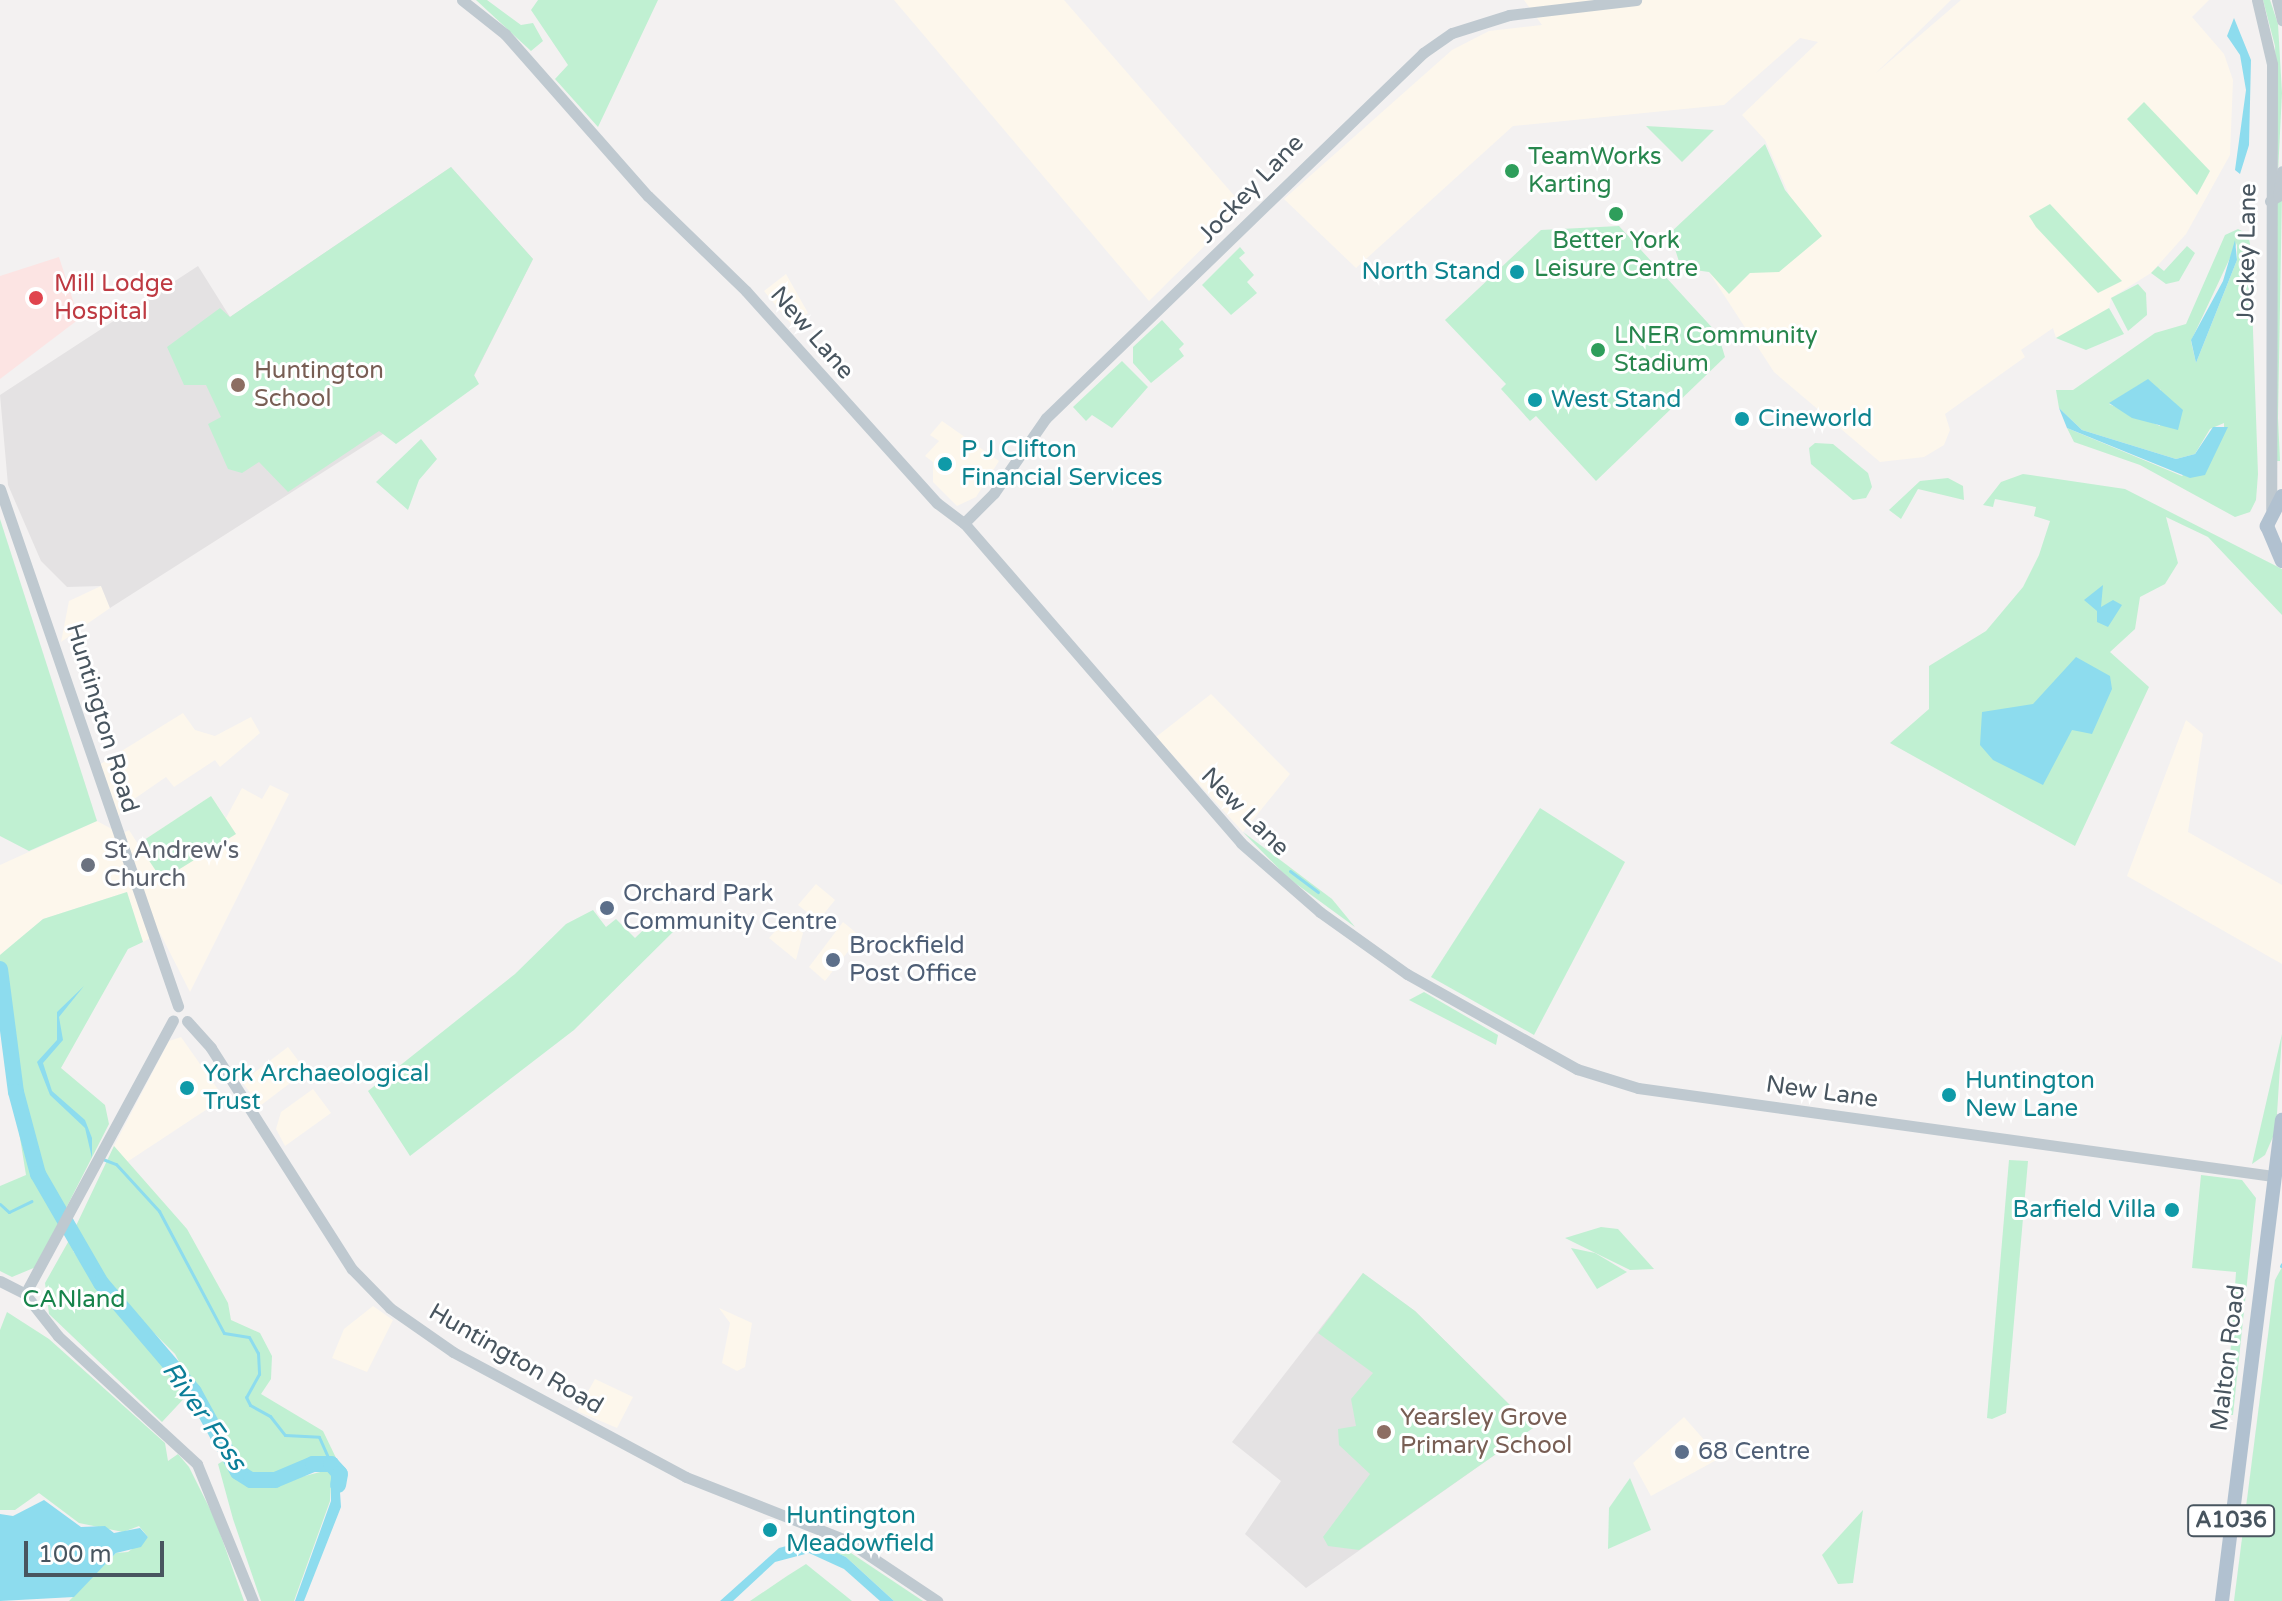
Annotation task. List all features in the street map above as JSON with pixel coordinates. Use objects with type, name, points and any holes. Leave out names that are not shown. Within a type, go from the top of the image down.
[{"type":"main road","points":[[2282,496],[2271,509],[2268,539],[2282,561]]},
{"type":"main road","name":"Malton Road","points":[[2222,1601],[2282,1120]]},
{"type":"street","name":"New Lane","points":[[462,0],[505,34],[648,196],[746,291],[937,503],[964,523],[1241,843],[1365,946],[1577,1069],[1663,1092],[2273,1176]]},
{"type":"street","name":"Jockey Lane","points":[[964,523],[994,493],[1052,411],[1423,53],[1452,33],[1509,15],[1636,0]]},
{"type":"street","name":"Jockey Lane","points":[[2257,0],[2272,64],[2271,509]]},
{"type":"street","points":[[2277,0],[2282,20]]},
{"type":"street","points":[[2270,201],[2278,196],[2282,171]]},
{"type":"street","name":"Huntington Road","points":[[0,489],[178,1006],[189,1012],[187,1021],[211,1048],[352,1269],[390,1308],[453,1352],[686,1477],[846,1540],[937,1601]]},
{"type":"street","points":[[25,1294],[52,1255],[178,1006]]},
{"type":"street","points":[[173,1020],[187,1021]]},
{"type":"street","points":[[0,1281],[25,1294],[58,1336],[197,1464],[253,1601]]},
{"type":"shaded area","points":[[894,0],[1064,0],[1244,207],[1149,301]]},
{"type":"shaded area","points":[[1524,0],[1951,0],[1875,74],[1961,0],[2209,0],[2192,17],[2224,54],[2233,80],[2230,155],[2186,234],[2151,273],[2111,298],[2109,308],[2056,338],[2053,328],[2021,350],[2025,357],[1945,414],[1950,430],[1944,445],[1924,457],[1880,462],[1774,372],[1709,272],[1791,199],[1765,140],[1742,115],[1818,42],[1800,38],[1724,105],[1513,126],[1356,268],[1284,199],[1452,50],[1489,31],[1542,25]]},
{"type":"shaded area","name":"Huntington School","points":[[451,167],[533,259],[474,376],[110,608],[101,586],[67,587],[41,561],[8,485],[0,395],[198,266],[230,317]]},
{"type":"shaded area","name":"Mill Lodge Hospital","points":[[59,257],[79,319],[0,379],[0,276]]},
{"type":"shaded area","points":[[786,274],[808,313],[791,324],[764,291]]},
{"type":"shaded area","points":[[942,421],[999,461],[976,497],[957,506],[933,482],[933,462],[925,456],[939,441],[930,435]]},
{"type":"shaded area","points":[[101,586],[110,608],[61,642],[69,601]]},
{"type":"shaded area","points":[[1211,694],[1290,774],[1243,832],[1156,737]]},
{"type":"shaded area","points":[[183,713],[195,730],[215,736],[251,717],[260,733],[220,767],[215,760],[174,787],[166,777],[124,806],[117,819],[99,765]]},
{"type":"shaded area","points":[[2186,720],[2203,734],[2188,832],[2282,885],[2282,964],[2127,876]]},
{"type":"shaded area","points":[[270,785],[289,794],[190,992],[160,933],[143,942],[127,892],[43,919],[0,955],[0,865],[97,821],[121,834],[129,830],[138,844],[211,796],[226,818],[242,788],[262,799]]},
{"type":"shaded area","points":[[816,884],[835,900],[818,921],[798,905]]},
{"type":"shaded area","points":[[788,917],[803,933],[796,960],[769,938]]},
{"type":"shaded area","points":[[843,922],[860,936],[825,981],[809,967]]},
{"type":"shaded area","name":"York Archaeological Trust","points":[[181,1037],[224,1098],[127,1162],[114,1146],[169,1041]]},
{"type":"shaded area","points":[[288,1047],[306,1071],[260,1106],[242,1082]]},
{"type":"shaded area","points":[[313,1089],[331,1113],[285,1146],[276,1129],[281,1112]]},
{"type":"shaded area","name":"Yearsley Grove Primary School","points":[[1363,1273],[1415,1311],[1533,1428],[1306,1588],[1245,1534],[1281,1481],[1232,1442]]},
{"type":"shaded area","points":[[373,1306],[393,1320],[367,1372],[332,1358],[344,1329]]},
{"type":"shaded area","points":[[719,1308],[752,1323],[745,1367],[737,1371],[722,1363],[730,1323]]},
{"type":"shaded area","points":[[595,1379],[633,1397],[617,1428],[577,1411]]},
{"type":"shaded area","points":[[1684,1417],[1720,1458],[1651,1496],[1633,1463]]},
{"type":"green space","points":[[476,0],[487,0],[521,25],[533,23],[543,41],[531,51]]},
{"type":"green space","points":[[538,0],[658,0],[598,127],[555,79],[568,65],[531,10]]},
{"type":"green space","points":[[2263,0],[2270,0],[2278,24],[2282,93],[2278,173],[2275,46]]},
{"type":"green space","points":[[2144,102],[2210,171],[2197,195],[2127,119]]},
{"type":"green space","points":[[1646,126],[1714,130],[1682,162]]},
{"type":"green space","points":[[1765,144],[1785,190],[1822,236],[1779,272],[1750,273],[1729,294],[1709,272],[1681,268],[1670,233]]},
{"type":"green space","points":[[451,167],[533,259],[474,375],[479,384],[396,444],[379,431],[288,492],[259,462],[242,473],[228,469],[208,424],[221,417],[206,385],[184,385],[167,347],[220,308],[230,317]]},
{"type":"green space","points":[[2282,194],[2280,461],[2273,461],[2275,206]]},
{"type":"green space","points":[[2050,204],[2122,281],[2098,293],[2036,227],[2029,216]]},
{"type":"green space","name":"LNER Community Stadium","points":[[1619,226],[1718,334],[1725,357],[1596,481],[1536,416],[1530,421],[1501,389],[1506,384],[1445,320],[1541,230]]},
{"type":"green space","points":[[2238,229],[2248,234],[2250,244],[2258,474],[2256,500],[2250,512],[2235,517],[2140,465],[2074,442],[2067,428],[2182,476],[2224,433],[2224,423],[2210,429],[2195,454],[2176,459],[2082,430],[2059,408],[2056,390],[2073,390],[2155,333],[2186,324],[2225,235]],"holes":[[[2237,243],[2237,260],[2196,363],[2191,341]],[[2144,382],[2161,390],[2160,426],[2109,404]]]},
{"type":"green space","points":[[2187,246],[2195,253],[2179,281],[2166,284],[2151,273],[2158,266],[2164,271]]},
{"type":"green space","points":[[1240,247],[1245,253],[1239,258],[1254,275],[1247,282],[1257,293],[1231,315],[1202,285]]},
{"type":"green space","points":[[2138,284],[2146,293],[2147,315],[2128,331],[2111,298]]},
{"type":"green space","points":[[2109,308],[2124,334],[2086,350],[2056,338]]},
{"type":"green space","points":[[1162,320],[1184,344],[1179,349],[1184,356],[1151,383],[1133,363],[1133,347]]},
{"type":"green space","points":[[1122,361],[1148,387],[1112,428],[1092,415],[1086,421],[1073,407]]},
{"type":"green space","points":[[421,439],[437,459],[419,480],[408,510],[376,482]]},
{"type":"green space","points":[[1815,443],[1833,444],[1868,473],[1872,487],[1866,498],[1853,500],[1811,464],[1809,448]]},
{"type":"green space","points":[[2023,474],[2125,489],[2282,569],[2282,615],[2208,537],[2166,517],[2178,563],[2165,584],[2140,597],[2135,629],[2110,652],[2149,687],[2075,846],[1890,743],[1929,709],[1929,666],[1986,631],[2023,587],[2039,555],[2050,521],[2034,516],[2036,507],[1995,499],[1993,507],[1983,505],[2001,482]]},
{"type":"green space","points":[[1948,478],[1963,486],[1964,500],[1918,489],[1901,519],[1889,510],[1920,481]]},
{"type":"green space","points":[[0,519],[97,821],[29,851],[0,836]]},
{"type":"green space","points":[[211,796],[236,834],[162,880],[138,844]]},
{"type":"green space","points":[[1540,808],[1625,862],[1534,1035],[1431,977]]},
{"type":"green space","points":[[1243,832],[1332,899],[1355,927],[1288,878]]},
{"type":"green space","points":[[127,892],[143,942],[128,949],[61,1068],[105,1105],[109,1124],[36,1267],[12,1277],[0,1271],[0,1186],[26,1175],[0,1014],[0,955],[43,919]]},
{"type":"green space","points":[[593,910],[606,927],[616,919],[635,938],[660,914],[677,928],[574,1030],[410,1156],[368,1091],[515,974],[566,924]]},
{"type":"green space","points":[[1424,992],[1498,1035],[1496,1045],[1409,1000]]},
{"type":"green space","points":[[2282,1034],[2276,1130],[2265,1155],[2252,1164]]},
{"type":"green space","points":[[114,1146],[187,1229],[228,1303],[231,1320],[260,1333],[272,1356],[271,1379],[261,1394],[323,1431],[338,1462],[252,1477],[233,1462],[175,1354],[116,1295],[74,1230]]},
{"type":"green space","points":[[2009,1160],[2028,1161],[2006,1413],[1992,1419],[1987,1418]]},
{"type":"green space","points":[[2201,1175],[2242,1180],[2256,1198],[2233,1415],[2226,1415],[2236,1272],[2192,1268]]},
{"type":"green space","points":[[1601,1227],[1618,1229],[1654,1269],[1630,1270],[1565,1238]]},
{"type":"green space","name":"CANland","points":[[72,1235],[73,1251],[94,1281],[191,1391],[162,1422],[49,1314],[45,1283]]},
{"type":"green space","points":[[1571,1248],[1595,1253],[1627,1272],[1597,1289]]},
{"type":"green space","points":[[2282,1267],[2282,1601],[2234,1601],[2275,1280]]},
{"type":"green space","points":[[1363,1273],[1415,1311],[1533,1428],[1359,1550],[1328,1546],[1323,1537],[1370,1474],[1339,1445],[1338,1429],[1356,1426],[1351,1399],[1373,1373],[1318,1333]]},
{"type":"green space","points":[[7,1312],[49,1339],[165,1443],[168,1461],[178,1454],[189,1467],[215,1519],[244,1601],[69,1601],[116,1553],[128,1552],[148,1537],[139,1526],[123,1532],[79,1523],[39,1493],[15,1510],[0,1510],[0,1330]]},
{"type":"green space","points":[[223,1461],[247,1482],[285,1481],[332,1469],[330,1501],[294,1601],[261,1601],[218,1464]]},
{"type":"green space","points":[[1630,1478],[1651,1530],[1608,1549],[1609,1508]]},
{"type":"green space","points":[[1863,1510],[1853,1583],[1838,1584],[1822,1555]]},
{"type":"green space","points":[[815,1535],[836,1543],[923,1601],[894,1601],[846,1557],[814,1543]]},
{"type":"green space","points":[[806,1564],[852,1601],[750,1601],[787,1576]]},
{"type":"water","points":[[2234,18],[2251,60],[2249,145],[2240,174],[2235,170],[2246,90],[2240,55],[2227,36]]},
{"type":"water","points":[[2235,240],[2237,260],[2196,363],[2191,340],[2223,281]]},
{"type":"water","points":[[2148,379],[2183,410],[2178,430],[2132,418],[2109,403]]},
{"type":"water","points":[[2059,408],[2082,430],[2176,459],[2195,454],[2213,427],[2228,427],[2205,475],[2190,478],[2067,428]]},
{"type":"water","points":[[2103,585],[2101,607],[2113,600],[2122,605],[2108,627],[2097,622],[2097,611],[2084,600]]},
{"type":"water","points":[[2076,657],[2110,676],[2112,689],[2092,734],[2072,730],[2043,785],[1993,760],[1980,745],[1982,712],[2033,704]]},
{"type":"water","points":[[84,986],[59,1017],[63,1040],[43,1063],[52,1091],[85,1120],[92,1138],[92,1158],[85,1128],[50,1095],[37,1062],[57,1040],[57,1012]]},
{"type":"water","points":[[338,1462],[341,1507],[304,1601],[295,1601],[331,1501],[331,1467]]},
{"type":"water","points":[[44,1500],[81,1527],[105,1526],[114,1533],[140,1528],[148,1537],[141,1547],[116,1553],[74,1597],[0,1601],[0,1514],[13,1516]]},
{"type":"water","points":[[809,1540],[846,1557],[894,1601],[880,1601],[844,1569],[809,1553],[775,1562],[733,1601],[720,1601],[779,1548]]},
{"type":"waterway","points":[[1290,871],[1318,892]]},
{"type":"waterway","name":"River Foss","points":[[0,969],[16,1092],[38,1174],[101,1283],[194,1392],[238,1472],[251,1480],[275,1480],[313,1464],[331,1464],[340,1474],[338,1485]]},
{"type":"waterway","points":[[100,1158],[116,1164],[159,1211],[224,1333],[249,1337],[258,1353],[259,1374],[246,1397],[250,1405],[270,1416],[285,1435],[319,1437],[331,1464]]},
{"type":"waterway","points":[[0,1204],[9,1212],[32,1201]]},
{"type":"place","name":"TeamWorks Karting","points":[[1512,171]]},
{"type":"place","name":"Better York Leisure Centre","points":[[1616,214]]},
{"type":"place","name":"North Stand","points":[[1517,272]]},
{"type":"place","name":"Mill Lodge Hospital","points":[[36,298]]},
{"type":"place","name":"LNER Community Stadium","points":[[1598,350]]},
{"type":"place","name":"Huntington School","points":[[238,385]]},
{"type":"place","name":"West Stand","points":[[1535,400]]},
{"type":"place","name":"Cineworld","points":[[1742,419]]},
{"type":"place","name":"P J Clifton Financial Services","points":[[945,464]]},
{"type":"place","name":"St Andrew's Church","points":[[88,865]]},
{"type":"place","name":"Orchard Park Community Centre","points":[[607,908]]},
{"type":"place","name":"Brockfield Post Office","points":[[833,960]]},
{"type":"place","name":"York Archaeological Trust","points":[[187,1088]]},
{"type":"place","name":"Huntington New Lane","points":[[1949,1095]]},
{"type":"place","name":"Barfield Villa","points":[[2172,1210]]},
{"type":"place","name":"Yearsley Grove Primary School","points":[[1384,1432]]},
{"type":"place","name":"68 Centre","points":[[1682,1452]]},
{"type":"place","name":"Huntington Meadowfield","points":[[770,1530]]}]
